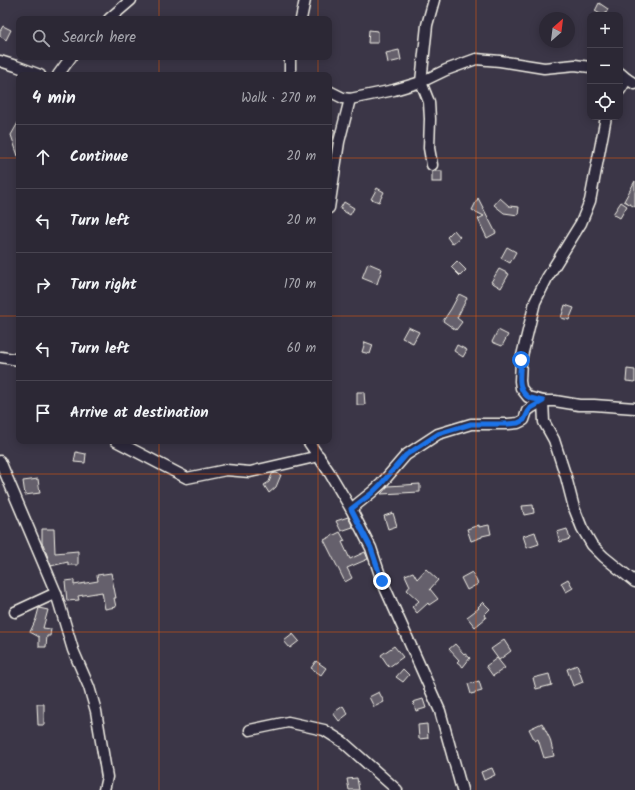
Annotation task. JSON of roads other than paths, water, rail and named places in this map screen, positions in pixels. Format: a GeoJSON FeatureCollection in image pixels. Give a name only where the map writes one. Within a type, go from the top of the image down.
{"type":"FeatureCollection","features":[{"type":"Feature","properties":{"kind":"street"},"geometry":{"type":"LineString","coordinates":[[112,16],[131,0]]}},
{"type":"Feature","properties":{"kind":"street"},"geometry":{"type":"LineString","coordinates":[[302,16],[305,0]]}},
{"type":"Feature","properties":{"kind":"street"},"geometry":{"type":"LineString","coordinates":[[432,165],[429,148],[429,102],[420,82],[427,25],[434,0]]}},
{"type":"Feature","properties":{"kind":"street"},"geometry":{"type":"LineString","coordinates":[[332,92],[343,98],[350,99],[394,90],[420,82],[446,70],[476,59],[544,68],[574,65],[587,66]]}},
{"type":"Feature","properties":{"kind":"street"},"geometry":{"type":"LineString","coordinates":[[60,72],[69,60]]}},
{"type":"Feature","properties":{"kind":"street"},"geometry":{"type":"LineString","coordinates":[[290,60],[290,72]]}},
{"type":"Feature","properties":{"kind":"street"},"geometry":{"type":"LineString","coordinates":[[0,62],[32,72]]}},
{"type":"Feature","properties":{"kind":"street"},"geometry":{"type":"LineString","coordinates":[[332,188],[339,142],[350,99]]}},
{"type":"Feature","properties":{"kind":"street"},"geometry":{"type":"LineString","coordinates":[[605,120],[590,201],[581,223],[547,278],[538,296],[521,360],[520,381],[521,388],[528,397],[543,401],[555,401],[579,406],[594,405],[635,408]]}},
{"type":"Feature","properties":{"kind":"street"},"geometry":{"type":"LineString","coordinates":[[1,357],[16,360]]}},
{"type":"Feature","properties":{"kind":"street"},"geometry":{"type":"LineString","coordinates":[[351,509],[376,488],[406,455],[438,434],[471,424],[518,423],[524,420],[531,408],[543,401]]}},
{"type":"Feature","properties":{"kind":"street"},"geometry":{"type":"LineString","coordinates":[[543,401],[544,422],[554,440],[574,508],[582,528],[592,546],[635,582]]}},
{"type":"Feature","properties":{"kind":"street"},"geometry":{"type":"LineString","coordinates":[[122,444],[187,478],[226,470],[250,472],[319,456]]}},
{"type":"Feature","properties":{"kind":"street"},"geometry":{"type":"LineString","coordinates":[[310,444],[351,509],[371,548],[382,581],[440,711],[462,790]]}},
{"type":"Feature","properties":{"kind":"street"},"geometry":{"type":"LineString","coordinates":[[0,461],[56,593],[73,650],[89,687],[96,711],[107,777],[104,790]]}},
{"type":"Feature","properties":{"kind":"street"},"geometry":{"type":"LineString","coordinates":[[15,612],[56,593]]}},
{"type":"Feature","properties":{"kind":"street"},"geometry":{"type":"LineString","coordinates":[[250,730],[288,722],[324,730],[343,742],[397,790]]}}]}
